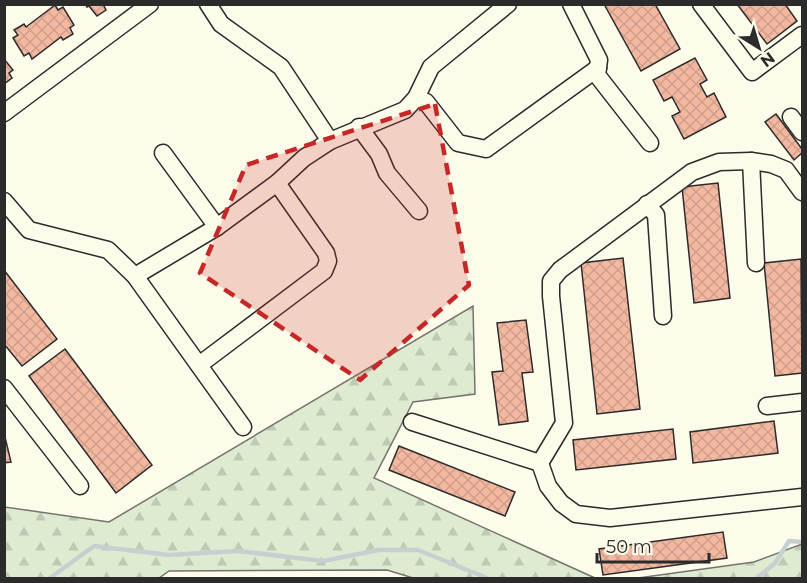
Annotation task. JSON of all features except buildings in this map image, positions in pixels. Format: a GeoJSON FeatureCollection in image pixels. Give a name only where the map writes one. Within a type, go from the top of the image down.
{"type":"FeatureCollection","features":[{"type":"Feature","properties":{"kind":"street"},"geometry":{"type":"LineString","coordinates":[[4,113],[150,4]]}},
{"type":"Feature","properties":{"kind":"street"},"geometry":{"type":"LineString","coordinates":[[208,4],[221,24],[281,67],[330,141]]}},
{"type":"Feature","properties":{"kind":"street"},"geometry":{"type":"LineString","coordinates":[[135,276],[217,227],[277,183],[304,158],[330,141],[359,127],[386,120],[405,110],[416,98],[431,67],[508,4]]}},
{"type":"Feature","properties":{"kind":"street"},"geometry":{"type":"LineString","coordinates":[[571,4],[599,60],[597,75],[650,142]]}},
{"type":"Feature","properties":{"kind":"street"},"geometry":{"type":"LineString","coordinates":[[702,4],[752,72],[802,35]]}},
{"type":"Feature","properties":{"kind":"street"},"geometry":{"type":"LineString","coordinates":[[416,98],[426,102],[458,143],[486,149],[598,68]]}},
{"type":"Feature","properties":{"kind":"street"},"geometry":{"type":"LineString","coordinates":[[791,117],[802,132]]}},
{"type":"Feature","properties":{"kind":"street"},"geometry":{"type":"LineString","coordinates":[[359,127],[379,154],[387,173],[419,211]]}},
{"type":"Feature","properties":{"kind":"street"},"geometry":{"type":"LineString","coordinates":[[163,153],[217,227]]}},
{"type":"Feature","properties":{"kind":"street"},"geometry":{"type":"LineString","coordinates":[[540,463],[564,423],[551,281],[560,270],[692,172],[719,162],[750,161],[771,164],[786,170],[802,192]]}},
{"type":"Feature","properties":{"kind":"street"},"geometry":{"type":"LineString","coordinates":[[750,161],[756,263]]}},
{"type":"Feature","properties":{"kind":"street"},"geometry":{"type":"LineString","coordinates":[[198,365],[324,271],[328,261],[326,253],[277,183]]}},
{"type":"Feature","properties":{"kind":"street"},"geometry":{"type":"LineString","coordinates":[[4,201],[29,230],[108,250],[135,276],[243,427]]}},
{"type":"Feature","properties":{"kind":"street"},"geometry":{"type":"LineString","coordinates":[[647,204],[656,215],[663,316]]}},
{"type":"Feature","properties":{"kind":"street"},"geometry":{"type":"LineString","coordinates":[[7,394],[80,486]]}},
{"type":"Feature","properties":{"kind":"street"},"geometry":{"type":"LineString","coordinates":[[767,406],[802,402]]}},
{"type":"Feature","properties":{"kind":"street"},"geometry":{"type":"LineString","coordinates":[[412,422],[540,463]]}},
{"type":"Feature","properties":{"kind":"street"},"geometry":{"type":"LineString","coordinates":[[540,463],[548,486],[561,503],[576,514],[610,518],[802,497]]}},
{"type":"Feature","properties":{"kind":"highlighted area"},"geometry":{"type":"Polygon","coordinates":[[[435,104],[469,285],[360,380],[200,273],[246,165],[435,104]]]}},
{"type":"Feature","properties":{"kind":"green space"},"geometry":{"type":"Polygon","coordinates":[[[473,306],[475,394],[413,402],[374,478],[595,578],[413,578],[387,570],[169,571],[159,578],[5,578],[5,507],[109,522],[473,306]]]}},
{"type":"Feature","properties":{"kind":"green space"},"geometry":{"type":"Polygon","coordinates":[[[802,544],[802,578],[638,578],[754,562],[802,544]]]}},
{"type":"Feature","properties":{"kind":"waterway"},"geometry":{"type":"LineString","coordinates":[[757,578],[775,563],[789,541],[802,542]]}},
{"type":"Feature","properties":{"kind":"waterway"},"geometry":{"type":"LineString","coordinates":[[50,578],[94,546],[169,555],[238,551],[323,561],[379,550],[418,550],[487,578]]}}]}
